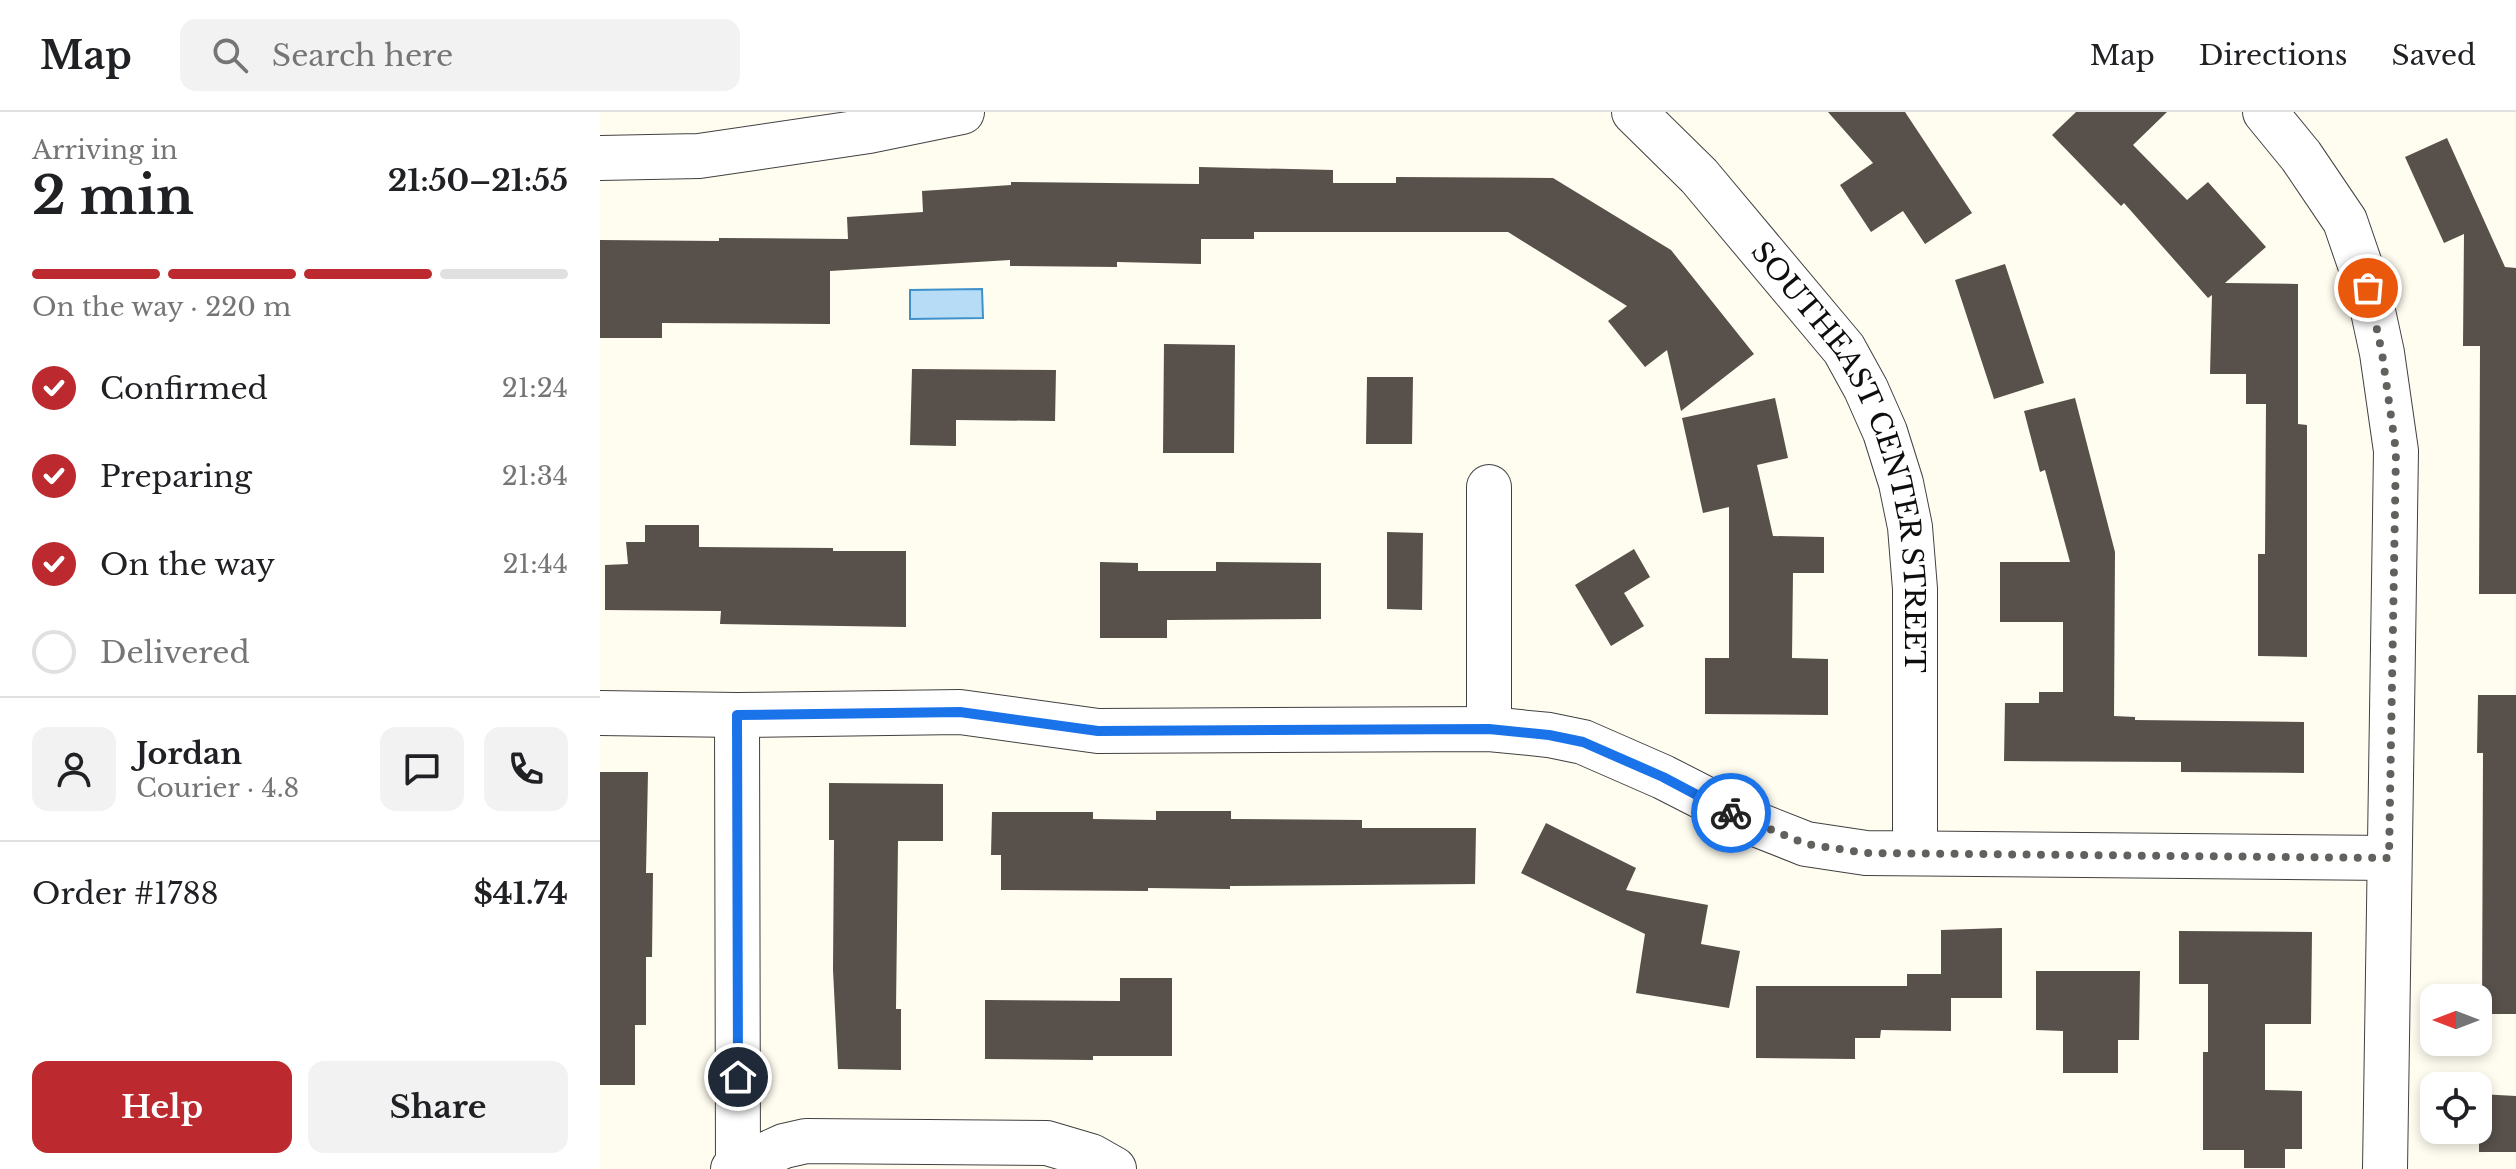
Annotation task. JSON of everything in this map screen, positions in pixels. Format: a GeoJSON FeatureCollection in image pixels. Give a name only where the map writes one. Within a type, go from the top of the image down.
{"type":"FeatureCollection","features":[{"type":"Feature","properties":{"kind":"street"},"geometry":{"type":"LineString","coordinates":[[600,158],[699,156],[869,131],[962,112]]}},
{"type":"Feature","properties":{"kind":"street","name":"SOUTHEAST CENTER STREET"},"geometry":{"type":"LineString","coordinates":[[1634,112],[1699,176],[1844,349],[1885,432],[1901,483],[1910,527],[1915,589],[1915,853]]}},
{"type":"Feature","properties":{"kind":"street"},"geometry":{"type":"LineString","coordinates":[[2265,112],[2301,156],[2345,221],[2368,288],[2382,353],[2396,451],[2385,1169]]}},
{"type":"Feature","properties":{"kind":"street"},"geometry":{"type":"LineString","coordinates":[[1489,487],[1489,729]]}},
{"type":"Feature","properties":{"kind":"street"},"geometry":{"type":"LineString","coordinates":[[600,713],[960,712],[1098,731],[1489,729],[1583,742],[1663,777],[1753,823],[1806,844],[1866,853],[2389,858]]}},
{"type":"Feature","properties":{"kind":"street"},"geometry":{"type":"LineString","coordinates":[[737,715],[736,1168],[784,1146],[806,1141],[1026,1141],[1071,1148],[1114,1169]]}},
{"type":"Feature","properties":{"kind":"water"},"geometry":{"type":"Polygon","coordinates":[[[982,289],[983,318],[910,319],[910,290],[982,289]]]}},
{"type":"Feature","properties":{"kind":"building"},"geometry":{"type":"Polygon","coordinates":[[[1828,112],[1905,112],[1972,213],[1925,244],[1903,211],[1871,232],[1840,185],[1873,163],[1828,112]]]}},
{"type":"Feature","properties":{"kind":"building"},"geometry":{"type":"Polygon","coordinates":[[[2076,112],[2167,112],[2133,145],[2187,200],[2208,182],[2266,247],[2225,283],[2298,284],[2298,424],[2307,425],[2307,657],[2258,656],[2258,554],[2265,554],[2266,404],[2246,404],[2246,374],[2210,374],[2212,295],[2208,298],[2124,203],[2121,206],[2052,135],[2076,112]]]}},
{"type":"Feature","properties":{"kind":"building"},"geometry":{"type":"Polygon","coordinates":[[[2447,138],[2505,267],[2516,268],[2516,594],[2479,594],[2480,346],[2463,346],[2464,234],[2444,243],[2405,157],[2447,138]]]}},
{"type":"Feature","properties":{"kind":"building"},"geometry":{"type":"Polygon","coordinates":[[[1199,167],[1333,170],[1333,183],[1396,183],[1396,177],[1553,178],[1671,250],[1754,354],[1681,411],[1667,350],[1645,367],[1608,321],[1627,306],[1508,232],[1254,232],[1254,239],[1201,239],[1201,264],[1117,262],[1117,267],[1010,266],[1010,260],[830,271],[830,324],[662,323],[662,338],[600,338],[600,240],[848,239],[847,217],[923,212],[922,191],[1011,185],[1011,182],[1199,184],[1199,167]]]}},
{"type":"Feature","properties":{"kind":"building"},"geometry":{"type":"Polygon","coordinates":[[[2005,264],[2044,383],[1994,399],[1955,280],[2005,264]]]}},
{"type":"Feature","properties":{"kind":"building"},"geometry":{"type":"Polygon","coordinates":[[[1164,344],[1235,345],[1234,453],[1163,453],[1164,344]]]}},
{"type":"Feature","properties":{"kind":"building"},"geometry":{"type":"Polygon","coordinates":[[[912,369],[1056,370],[1055,421],[956,420],[956,446],[910,445],[912,369]]]}},
{"type":"Feature","properties":{"kind":"building"},"geometry":{"type":"Polygon","coordinates":[[[1367,377],[1413,377],[1412,444],[1366,444],[1367,377]]]}},
{"type":"Feature","properties":{"kind":"building"},"geometry":{"type":"Polygon","coordinates":[[[1775,398],[1788,458],[1757,465],[1773,536],[1824,537],[1824,573],[1793,573],[1792,658],[1828,659],[1828,715],[1705,714],[1705,658],[1729,658],[1729,507],[1703,513],[1682,418],[1775,398]]]}},
{"type":"Feature","properties":{"kind":"building"},"geometry":{"type":"Polygon","coordinates":[[[2075,398],[2115,552],[2114,716],[2135,717],[2135,720],[2304,722],[2304,773],[2181,772],[2181,762],[2004,761],[2005,703],[2039,703],[2039,692],[2063,692],[2063,622],[2000,622],[2000,562],[2070,562],[2045,470],[2040,472],[2024,411],[2075,398]]]}},
{"type":"Feature","properties":{"kind":"building"},"geometry":{"type":"Polygon","coordinates":[[[645,525],[699,525],[699,547],[906,551],[906,627],[720,624],[721,611],[605,610],[605,565],[628,564],[626,542],[645,542],[645,525]]]}},
{"type":"Feature","properties":{"kind":"building"},"geometry":{"type":"Polygon","coordinates":[[[1387,532],[1423,533],[1422,610],[1387,609],[1387,532]]]}},
{"type":"Feature","properties":{"kind":"building"},"geometry":{"type":"Polygon","coordinates":[[[1634,549],[1650,577],[1624,593],[1644,626],[1611,646],[1575,585],[1634,549]]]}},
{"type":"Feature","properties":{"kind":"building"},"geometry":{"type":"Polygon","coordinates":[[[1100,562],[1138,563],[1138,571],[1216,571],[1216,562],[1321,563],[1321,619],[1167,620],[1167,638],[1100,638],[1100,562]]]}},
{"type":"Feature","properties":{"kind":"building"},"geometry":{"type":"Polygon","coordinates":[[[2478,695],[2516,695],[2516,1014],[2492,1014],[2492,984],[2482,984],[2483,753],[2477,753],[2478,695]]]}},
{"type":"Feature","properties":{"kind":"building"},"geometry":{"type":"Polygon","coordinates":[[[600,772],[648,772],[646,873],[653,873],[652,957],[646,957],[646,1025],[635,1025],[635,1085],[600,1085],[600,772]]]}},
{"type":"Feature","properties":{"kind":"building"},"geometry":{"type":"Polygon","coordinates":[[[829,783],[943,784],[943,841],[898,841],[896,1009],[901,1009],[901,1070],[838,1069],[833,970],[834,840],[829,840],[829,783]]]}},
{"type":"Feature","properties":{"kind":"building"},"geometry":{"type":"Polygon","coordinates":[[[1156,811],[1231,811],[1231,819],[1362,820],[1362,828],[1476,828],[1475,884],[1230,886],[1230,889],[1148,888],[1148,891],[1001,890],[1001,855],[991,855],[992,812],[1093,812],[1093,819],[1156,820],[1156,811]]]}},
{"type":"Feature","properties":{"kind":"building"},"geometry":{"type":"Polygon","coordinates":[[[1546,823],[1636,868],[1626,890],[1708,905],[1701,944],[1740,951],[1729,1008],[1636,993],[1645,934],[1521,873],[1546,823]]]}},
{"type":"Feature","properties":{"kind":"building"},"geometry":{"type":"Polygon","coordinates":[[[2002,928],[2002,998],[1951,998],[1951,1031],[1881,1030],[1880,1038],[1855,1038],[1855,1059],[1756,1058],[1756,986],[1907,986],[1907,974],[1941,974],[1941,930],[2002,928]]]}},
{"type":"Feature","properties":{"kind":"building"},"geometry":{"type":"Polygon","coordinates":[[[2179,931],[2312,932],[2311,1024],[2265,1024],[2265,1090],[2302,1091],[2302,1149],[2285,1149],[2285,1168],[2244,1168],[2244,1150],[2203,1150],[2203,1052],[2208,1052],[2208,984],[2179,984],[2179,931]]]}},
{"type":"Feature","properties":{"kind":"building"},"geometry":{"type":"Polygon","coordinates":[[[2036,971],[2140,971],[2139,1040],[2118,1040],[2118,1073],[2063,1073],[2063,1031],[2036,1030],[2036,971]]]}},
{"type":"Feature","properties":{"kind":"building"},"geometry":{"type":"Polygon","coordinates":[[[1120,978],[1172,978],[1172,1056],[1093,1056],[1093,1060],[985,1059],[985,1000],[1120,1001],[1120,978]]]}},
{"type":"Feature","properties":{"kind":"building"},"geometry":{"type":"Polygon","coordinates":[[[2492,1095],[2516,1096],[2516,1152],[2479,1152],[2479,1144],[2492,1144],[2492,1095]]]}},
{"type":"Feature","properties":{"kind":"way so far"},"geometry":{"type":"LineString","coordinates":[[1731,813],[1806,844],[1866,853],[2389,858],[2396,451],[2382,353],[2368,288]]}},
{"type":"Feature","properties":{"kind":"route"},"geometry":{"type":"LineString","coordinates":[[738,1077],[737,715],[960,712],[1098,731],[1489,729],[1583,742],[1663,777],[1731,813]]}}]}
